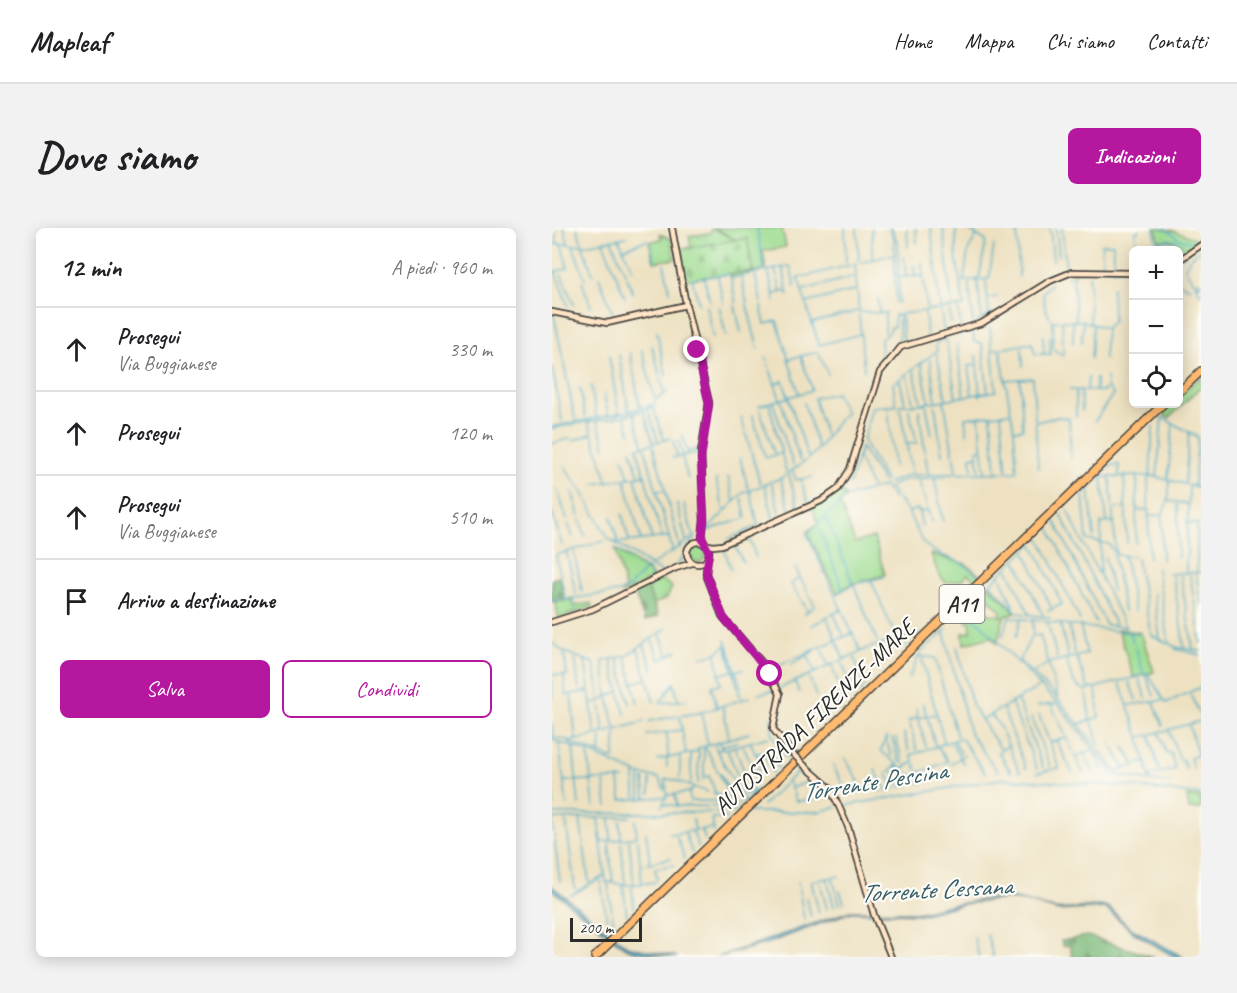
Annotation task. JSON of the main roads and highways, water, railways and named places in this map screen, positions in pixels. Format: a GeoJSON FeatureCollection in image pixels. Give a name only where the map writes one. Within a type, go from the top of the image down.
{"type":"FeatureCollection","features":[{"type":"Feature","properties":{"kind":"highway"},"geometry":{"type":"LineString","coordinates":[[1183,386],[1201,366]]}},
{"type":"Feature","properties":{"kind":"highway"},"geometry":{"type":"LineString","coordinates":[[1183,387],[1201,371]]}},
{"type":"Feature","properties":{"kind":"highway","name":"AUTOSTRADA FIRENZE-MARE"},"geometry":{"type":"LineString","coordinates":[[756,803],[1159,408]]}},
{"type":"Feature","properties":{"kind":"highway","name":"AUTOSTRADA FIRENZE-MARE"},"geometry":{"type":"LineString","coordinates":[[596,957],[1163,408]]}},
{"type":"Feature","properties":{"kind":"highway","name":"AUTOSTRADA FIRENZE-MARE"},"geometry":{"type":"LineString","coordinates":[[600,957],[616,939]]}},
{"type":"Feature","properties":{"kind":"main road"},"geometry":{"type":"LineString","coordinates":[[672,228],[686,305],[709,402],[701,452],[702,532],[704,544],[709,550],[706,574]]}},
{"type":"Feature","properties":{"kind":"main road"},"geometry":{"type":"LineString","coordinates":[[1183,258],[1200,246]]}},
{"type":"Feature","properties":{"kind":"main road"},"geometry":{"type":"LineString","coordinates":[[695,542],[713,546],[722,545],[821,501],[838,489],[850,469],[880,372],[901,348],[982,323],[1050,281],[1072,272],[1129,273]]}},
{"type":"Feature","properties":{"kind":"main road"},"geometry":{"type":"LineString","coordinates":[[552,312],[607,323],[686,305]]}},
{"type":"Feature","properties":{"kind":"main road"},"geometry":{"type":"LineString","coordinates":[[676,568],[689,546],[702,532]]}},
{"type":"Feature","properties":{"kind":"main road"},"geometry":{"type":"LineString","coordinates":[[552,622],[593,609],[676,568],[708,559],[722,545]]}},
{"type":"Feature","properties":{"kind":"main road"},"geometry":{"type":"LineString","coordinates":[[686,553],[706,574],[724,618],[771,675],[780,698],[773,729],[792,753],[829,787],[838,803],[867,885],[873,913],[891,957]]}},
{"type":"Feature","properties":{"kind":"water"},"geometry":{"type":"Polygon","coordinates":[[[552,886],[627,946],[678,957],[637,952],[625,948],[552,890],[552,886]]]}},
{"type":"Feature","properties":{"kind":"water"},"geometry":{"type":"Polygon","coordinates":[[[1002,897],[1025,901],[1006,899],[964,904],[923,914],[851,912],[769,943],[718,957],[850,911],[922,912],[949,905],[1002,897]]]}},
{"type":"Feature","properties":{"kind":"water"},"geometry":{"type":"Polygon","coordinates":[[[1027,902],[1056,909],[1108,907],[1129,927],[1183,957],[1173,956],[1134,933],[1105,908],[1058,911],[1027,902]]]}},
{"type":"Feature","properties":{"kind":"waterway"},"geometry":{"type":"LineString","coordinates":[[554,228],[558,243]]}},
{"type":"Feature","properties":{"kind":"waterway"},"geometry":{"type":"LineString","coordinates":[[564,228],[568,243]]}},
{"type":"Feature","properties":{"kind":"waterway"},"geometry":{"type":"LineString","coordinates":[[577,228],[582,244]]}},
{"type":"Feature","properties":{"kind":"waterway"},"geometry":{"type":"LineString","coordinates":[[757,228],[764,269]]}},
{"type":"Feature","properties":{"kind":"waterway"},"geometry":{"type":"LineString","coordinates":[[845,228],[846,263]]}},
{"type":"Feature","properties":{"kind":"waterway"},"geometry":{"type":"LineString","coordinates":[[857,228],[859,260]]}},
{"type":"Feature","properties":{"kind":"waterway"},"geometry":{"type":"LineString","coordinates":[[872,228],[872,258]]}},
{"type":"Feature","properties":{"kind":"waterway"},"geometry":{"type":"LineString","coordinates":[[889,228],[894,239],[896,303]]}},
{"type":"Feature","properties":{"kind":"waterway"},"geometry":{"type":"LineString","coordinates":[[891,228],[898,243],[899,303]]}},
{"type":"Feature","properties":{"kind":"waterway"},"geometry":{"type":"LineString","coordinates":[[907,228],[908,247]]}},
{"type":"Feature","properties":{"kind":"waterway"},"geometry":{"type":"LineString","coordinates":[[916,228],[917,243]]}},
{"type":"Feature","properties":{"kind":"waterway"},"geometry":{"type":"LineString","coordinates":[[931,228],[940,307]]}},
{"type":"Feature","properties":{"kind":"waterway"},"geometry":{"type":"LineString","coordinates":[[943,228],[952,306]]}},
{"type":"Feature","properties":{"kind":"waterway"},"geometry":{"type":"LineString","coordinates":[[915,341],[904,343],[901,314],[964,306],[956,255],[956,228]]}},
{"type":"Feature","properties":{"kind":"waterway"},"geometry":{"type":"LineString","coordinates":[[965,228],[986,241],[979,279]]}},
{"type":"Feature","properties":{"kind":"waterway"},"geometry":{"type":"LineString","coordinates":[[1017,228],[1019,277]]}},
{"type":"Feature","properties":{"kind":"waterway"},"geometry":{"type":"LineString","coordinates":[[1050,228],[1053,261]]}},
{"type":"Feature","properties":{"kind":"waterway"},"geometry":{"type":"LineString","coordinates":[[1056,228],[1059,256]]}},
{"type":"Feature","properties":{"kind":"waterway"},"geometry":{"type":"LineString","coordinates":[[1062,228],[1066,270]]}},
{"type":"Feature","properties":{"kind":"waterway"},"geometry":{"type":"LineString","coordinates":[[1137,246],[1135,232],[1139,231],[1139,228]]}},
{"type":"Feature","properties":{"kind":"waterway"},"geometry":{"type":"LineString","coordinates":[[1154,228],[1156,246]]}},
{"type":"Feature","properties":{"kind":"waterway"},"geometry":{"type":"LineString","coordinates":[[1165,228],[1179,239],[1199,244]]}},
{"type":"Feature","properties":{"kind":"waterway"},"geometry":{"type":"LineString","coordinates":[[964,280],[968,251],[976,236]]}},
{"type":"Feature","properties":{"kind":"waterway"},"geometry":{"type":"LineString","coordinates":[[552,244],[585,245],[626,237]]}},
{"type":"Feature","properties":{"kind":"waterway"},"geometry":{"type":"LineString","coordinates":[[611,239],[633,293]]}},
{"type":"Feature","properties":{"kind":"waterway"},"geometry":{"type":"LineString","coordinates":[[619,239],[633,271]]}},
{"type":"Feature","properties":{"kind":"waterway"},"geometry":{"type":"LineString","coordinates":[[623,249],[647,240]]}},
{"type":"Feature","properties":{"kind":"waterway"},"geometry":{"type":"LineString","coordinates":[[1159,241],[1171,240],[1182,246]]}},
{"type":"Feature","properties":{"kind":"waterway"},"geometry":{"type":"LineString","coordinates":[[603,242],[625,297]]}},
{"type":"Feature","properties":{"kind":"waterway"},"geometry":{"type":"LineString","coordinates":[[650,243],[655,261]]}},
{"type":"Feature","properties":{"kind":"waterway"},"geometry":{"type":"LineString","coordinates":[[553,272],[568,268],[561,244]]}},
{"type":"Feature","properties":{"kind":"waterway"},"geometry":{"type":"LineString","coordinates":[[1103,262],[1101,244],[1113,244],[1115,268]]}},
{"type":"Feature","properties":{"kind":"waterway"},"geometry":{"type":"LineString","coordinates":[[962,281],[989,279],[994,245]]}},
{"type":"Feature","properties":{"kind":"waterway"},"geometry":{"type":"LineString","coordinates":[[573,246],[585,279]]}},
{"type":"Feature","properties":{"kind":"waterway"},"geometry":{"type":"LineString","coordinates":[[583,247],[593,275]]}},
{"type":"Feature","properties":{"kind":"waterway"},"geometry":{"type":"LineString","coordinates":[[1200,250],[1190,258],[1185,268],[1192,281],[1201,282]]}},
{"type":"Feature","properties":{"kind":"waterway"},"geometry":{"type":"LineString","coordinates":[[861,334],[819,345],[798,278],[895,254]]}},
{"type":"Feature","properties":{"kind":"waterway"},"geometry":{"type":"LineString","coordinates":[[904,257],[906,277]]}},
{"type":"Feature","properties":{"kind":"waterway"},"geometry":{"type":"LineString","coordinates":[[922,263],[923,275]]}},
{"type":"Feature","properties":{"kind":"waterway"},"geometry":{"type":"LineString","coordinates":[[664,264],[670,291]]}},
{"type":"Feature","properties":{"kind":"waterway"},"geometry":{"type":"LineString","coordinates":[[855,264],[859,312],[887,313]]}},
{"type":"Feature","properties":{"kind":"waterway"},"geometry":{"type":"LineString","coordinates":[[699,304],[692,279],[729,274],[731,278],[790,266],[795,287]]}},
{"type":"Feature","properties":{"kind":"waterway"},"geometry":{"type":"LineString","coordinates":[[914,266],[915,277]]}},
{"type":"Feature","properties":{"kind":"waterway"},"geometry":{"type":"LineString","coordinates":[[783,267],[788,295]]}},
{"type":"Feature","properties":{"kind":"waterway"},"geometry":{"type":"LineString","coordinates":[[1107,269],[1129,271]]}},
{"type":"Feature","properties":{"kind":"waterway"},"geometry":{"type":"LineString","coordinates":[[768,270],[775,301]]}},
{"type":"Feature","properties":{"kind":"waterway"},"geometry":{"type":"LineString","coordinates":[[775,270],[781,292]]}},
{"type":"Feature","properties":{"kind":"waterway"},"geometry":{"type":"LineString","coordinates":[[555,271],[568,306]]}},
{"type":"Feature","properties":{"kind":"waterway"},"geometry":{"type":"LineString","coordinates":[[561,274],[574,305]]}},
{"type":"Feature","properties":{"kind":"waterway"},"geometry":{"type":"LineString","coordinates":[[755,274],[761,302]]}},
{"type":"Feature","properties":{"kind":"waterway"},"geometry":{"type":"LineString","coordinates":[[1067,277],[1077,274]]}},
{"type":"Feature","properties":{"kind":"waterway"},"geometry":{"type":"LineString","coordinates":[[1089,275],[1090,322]]}},
{"type":"Feature","properties":{"kind":"waterway"},"geometry":{"type":"LineString","coordinates":[[741,276],[747,303]]}},
{"type":"Feature","properties":{"kind":"waterway"},"geometry":{"type":"LineString","coordinates":[[899,277],[923,276],[927,310]]}},
{"type":"Feature","properties":{"kind":"waterway"},"geometry":{"type":"LineString","coordinates":[[1073,276],[1076,320]]}},
{"type":"Feature","properties":{"kind":"waterway"},"geometry":{"type":"LineString","coordinates":[[599,277],[615,319]]}},
{"type":"Feature","properties":{"kind":"waterway"},"geometry":{"type":"LineString","coordinates":[[704,277],[710,302]]}},
{"type":"Feature","properties":{"kind":"waterway"},"geometry":{"type":"LineString","coordinates":[[718,277],[723,303]]}},
{"type":"Feature","properties":{"kind":"waterway"},"geometry":{"type":"LineString","coordinates":[[803,290],[853,277]]}},
{"type":"Feature","properties":{"kind":"waterway"},"geometry":{"type":"LineString","coordinates":[[731,278],[736,303]]}},
{"type":"Feature","properties":{"kind":"waterway"},"geometry":{"type":"LineString","coordinates":[[977,279],[982,320]]}},
{"type":"Feature","properties":{"kind":"waterway"},"geometry":{"type":"LineString","coordinates":[[986,281],[989,316]]}},
{"type":"Feature","properties":{"kind":"waterway"},"geometry":{"type":"LineString","coordinates":[[582,282],[591,306]]}},
{"type":"Feature","properties":{"kind":"waterway"},"geometry":{"type":"LineString","coordinates":[[969,282],[973,323]]}},
{"type":"Feature","properties":{"kind":"waterway"},"geometry":{"type":"LineString","coordinates":[[1051,284],[1043,292],[1044,300],[1053,321],[1053,349],[1062,355]]}},
{"type":"Feature","properties":{"kind":"waterway"},"geometry":{"type":"LineString","coordinates":[[1183,284],[1190,288]]}},
{"type":"Feature","properties":{"kind":"waterway"},"geometry":{"type":"LineString","coordinates":[[1195,284],[1201,294]]}},
{"type":"Feature","properties":{"kind":"waterway"},"geometry":{"type":"LineString","coordinates":[[1196,284],[1201,285]]}},
{"type":"Feature","properties":{"kind":"waterway"},"geometry":{"type":"LineString","coordinates":[[1104,359],[1106,328],[1113,321],[1112,288]]}},
{"type":"Feature","properties":{"kind":"waterway"},"geometry":{"type":"LineString","coordinates":[[806,303],[856,290]]}},
{"type":"Feature","properties":{"kind":"waterway"},"geometry":{"type":"LineString","coordinates":[[774,294],[786,291]]}},
{"type":"Feature","properties":{"kind":"waterway"},"geometry":{"type":"LineString","coordinates":[[989,298],[997,297]]}},
{"type":"Feature","properties":{"kind":"waterway"},"geometry":{"type":"LineString","coordinates":[[878,298],[879,312]]}},
{"type":"Feature","properties":{"kind":"waterway"},"geometry":{"type":"LineString","coordinates":[[747,305],[758,349]]}},
{"type":"Feature","properties":{"kind":"waterway"},"geometry":{"type":"LineString","coordinates":[[706,306],[713,337]]}},
{"type":"Feature","properties":{"kind":"waterway"},"geometry":{"type":"LineString","coordinates":[[719,306],[726,336]]}},
{"type":"Feature","properties":{"kind":"waterway"},"geometry":{"type":"LineString","coordinates":[[735,306],[741,332]]}},
{"type":"Feature","properties":{"kind":"waterway"},"geometry":{"type":"LineString","coordinates":[[761,306],[765,324],[777,321],[799,394]]}},
{"type":"Feature","properties":{"kind":"waterway"},"geometry":{"type":"LineString","coordinates":[[949,307],[951,323]]}},
{"type":"Feature","properties":{"kind":"waterway"},"geometry":{"type":"LineString","coordinates":[[958,307],[961,326]]}},
{"type":"Feature","properties":{"kind":"waterway"},"geometry":{"type":"LineString","coordinates":[[811,323],[858,311]]}},
{"type":"Feature","properties":{"kind":"waterway"},"geometry":{"type":"LineString","coordinates":[[925,311],[927,337]]}},
{"type":"Feature","properties":{"kind":"waterway"},"geometry":{"type":"LineString","coordinates":[[941,312],[944,332]]}},
{"type":"Feature","properties":{"kind":"waterway"},"geometry":{"type":"LineString","coordinates":[[977,322],[994,313]]}},
{"type":"Feature","properties":{"kind":"waterway"},"geometry":{"type":"LineString","coordinates":[[552,315],[554,315],[575,419]]}},
{"type":"Feature","properties":{"kind":"waterway"},"geometry":{"type":"LineString","coordinates":[[859,315],[864,371]]}},
{"type":"Feature","properties":{"kind":"waterway"},"geometry":{"type":"LineString","coordinates":[[885,315],[885,335]]}},
{"type":"Feature","properties":{"kind":"waterway"},"geometry":{"type":"LineString","coordinates":[[881,360],[881,339],[889,333],[891,327],[894,327],[895,315],[898,315]]}},
{"type":"Feature","properties":{"kind":"waterway"},"geometry":{"type":"LineString","coordinates":[[877,369],[884,358],[899,347],[899,315]]}},
{"type":"Feature","properties":{"kind":"waterway"},"geometry":{"type":"LineString","coordinates":[[1054,321],[1083,321],[1105,328]]}},
{"type":"Feature","properties":{"kind":"waterway"},"geometry":{"type":"LineString","coordinates":[[1073,321],[1073,343]]}},
{"type":"Feature","properties":{"kind":"waterway"},"geometry":{"type":"LineString","coordinates":[[1062,322],[1063,354]]}},
{"type":"Feature","properties":{"kind":"waterway"},"geometry":{"type":"LineString","coordinates":[[1082,343],[1083,322]]}},
{"type":"Feature","properties":{"kind":"waterway"},"geometry":{"type":"LineString","coordinates":[[1091,359],[1093,325]]}},
{"type":"Feature","properties":{"kind":"waterway"},"geometry":{"type":"LineString","coordinates":[[958,335],[981,326]]}},
{"type":"Feature","properties":{"kind":"waterway"},"geometry":{"type":"LineString","coordinates":[[886,481],[863,441],[872,407],[921,404],[996,391],[990,328]]}},
{"type":"Feature","properties":{"kind":"waterway"},"geometry":{"type":"LineString","coordinates":[[973,330],[974,342],[982,343],[988,393]]}},
{"type":"Feature","properties":{"kind":"waterway"},"geometry":{"type":"LineString","coordinates":[[657,332],[666,376]]}},
{"type":"Feature","properties":{"kind":"waterway"},"geometry":{"type":"LineString","coordinates":[[1043,336],[1044,353]]}},
{"type":"Feature","properties":{"kind":"waterway"},"geometry":{"type":"LineString","coordinates":[[1050,336],[1050,353]]}},
{"type":"Feature","properties":{"kind":"waterway"},"geometry":{"type":"LineString","coordinates":[[896,405],[893,384],[937,351],[936,342],[946,338],[956,398]]}},
{"type":"Feature","properties":{"kind":"waterway"},"geometry":{"type":"LineString","coordinates":[[994,350],[1032,343],[1035,354],[1052,354]]}},
{"type":"Feature","properties":{"kind":"waterway"},"geometry":{"type":"LineString","coordinates":[[957,344],[964,397]]}},
{"type":"Feature","properties":{"kind":"waterway"},"geometry":{"type":"LineString","coordinates":[[652,346],[664,391]]}},
{"type":"Feature","properties":{"kind":"waterway"},"geometry":{"type":"LineString","coordinates":[[1022,348],[1023,366]]}},
{"type":"Feature","properties":{"kind":"waterway"},"geometry":{"type":"LineString","coordinates":[[888,483],[910,475],[1017,472],[1014,430],[1000,349]]}},
{"type":"Feature","properties":{"kind":"waterway"},"geometry":{"type":"LineString","coordinates":[[642,350],[654,397]]}},
{"type":"Feature","properties":{"kind":"waterway"},"geometry":{"type":"LineString","coordinates":[[788,359],[818,352],[828,374]]}},
{"type":"Feature","properties":{"kind":"waterway"},"geometry":{"type":"LineString","coordinates":[[630,353],[640,407]]}},
{"type":"Feature","properties":{"kind":"waterway"},"geometry":{"type":"LineString","coordinates":[[619,355],[629,411]]}},
{"type":"Feature","properties":{"kind":"waterway"},"geometry":{"type":"LineString","coordinates":[[937,355],[946,399]]}},
{"type":"Feature","properties":{"kind":"waterway"},"geometry":{"type":"LineString","coordinates":[[976,355],[980,396]]}},
{"type":"Feature","properties":{"kind":"waterway"},"geometry":{"type":"LineString","coordinates":[[609,356],[619,414]]}},
{"type":"Feature","properties":{"kind":"waterway"},"geometry":{"type":"LineString","coordinates":[[759,406],[812,390],[801,356]]}},
{"type":"Feature","properties":{"kind":"waterway"},"geometry":{"type":"LineString","coordinates":[[766,358],[780,399]]}},
{"type":"Feature","properties":{"kind":"waterway"},"geometry":{"type":"LineString","coordinates":[[930,360],[936,401]]}},
{"type":"Feature","properties":{"kind":"waterway"},"geometry":{"type":"LineString","coordinates":[[921,363],[929,402]]}},
{"type":"Feature","properties":{"kind":"waterway"},"geometry":{"type":"LineString","coordinates":[[972,395],[968,366],[976,365]]}},
{"type":"Feature","properties":{"kind":"waterway"},"geometry":{"type":"LineString","coordinates":[[552,367],[562,421]]}},
{"type":"Feature","properties":{"kind":"waterway"},"geometry":{"type":"LineString","coordinates":[[914,371],[921,403]]}},
{"type":"Feature","properties":{"kind":"waterway"},"geometry":{"type":"LineString","coordinates":[[907,375],[913,403]]}},
{"type":"Feature","properties":{"kind":"waterway"},"geometry":{"type":"LineString","coordinates":[[1087,391],[1088,377]]}},
{"type":"Feature","properties":{"kind":"waterway"},"geometry":{"type":"LineString","coordinates":[[1095,421],[1113,394],[1107,387],[1106,377]]}},
{"type":"Feature","properties":{"kind":"waterway"},"geometry":{"type":"LineString","coordinates":[[1005,380],[1033,378],[1038,468]]}},
{"type":"Feature","properties":{"kind":"waterway"},"geometry":{"type":"LineString","coordinates":[[1096,378],[1096,391]]}},
{"type":"Feature","properties":{"kind":"waterway"},"geometry":{"type":"LineString","coordinates":[[1015,430],[1023,429],[1020,379]]}},
{"type":"Feature","properties":{"kind":"waterway"},"geometry":{"type":"LineString","coordinates":[[775,384],[783,381],[808,457]]}},
{"type":"Feature","properties":{"kind":"waterway"},"geometry":{"type":"LineString","coordinates":[[900,381],[905,404]]}},
{"type":"Feature","properties":{"kind":"waterway"},"geometry":{"type":"LineString","coordinates":[[591,386],[596,416]]}},
{"type":"Feature","properties":{"kind":"waterway"},"geometry":{"type":"LineString","coordinates":[[580,388],[585,416]]}},
{"type":"Feature","properties":{"kind":"waterway"},"geometry":{"type":"LineString","coordinates":[[1069,390],[1104,391],[1106,388]]}},
{"type":"Feature","properties":{"kind":"waterway"},"geometry":{"type":"LineString","coordinates":[[1076,391],[1076,417]]}},
{"type":"Feature","properties":{"kind":"waterway"},"geometry":{"type":"LineString","coordinates":[[1081,391],[1082,411]]}},
{"type":"Feature","properties":{"kind":"waterway"},"geometry":{"type":"LineString","coordinates":[[552,427],[641,408],[654,404],[656,399],[667,392]]}},
{"type":"Feature","properties":{"kind":"waterway"},"geometry":{"type":"LineString","coordinates":[[825,435],[814,398],[836,393]]}},
{"type":"Feature","properties":{"kind":"waterway"},"geometry":{"type":"LineString","coordinates":[[705,532],[743,493],[781,478],[807,460],[820,447],[838,420],[846,413],[836,393]]}},
{"type":"Feature","properties":{"kind":"waterway"},"geometry":{"type":"LineString","coordinates":[[604,394],[608,415]]}},
{"type":"Feature","properties":{"kind":"waterway"},"geometry":{"type":"LineString","coordinates":[[944,400],[956,472]]}},
{"type":"Feature","properties":{"kind":"waterway"},"geometry":{"type":"LineString","coordinates":[[781,401],[800,461]]}},
{"type":"Feature","properties":{"kind":"waterway"},"geometry":{"type":"LineString","coordinates":[[769,403],[786,471]]}},
{"type":"Feature","properties":{"kind":"waterway"},"geometry":{"type":"LineString","coordinates":[[773,403],[793,465]]}},
{"type":"Feature","properties":{"kind":"waterway"},"geometry":{"type":"LineString","coordinates":[[804,403],[818,448]]}},
{"type":"Feature","properties":{"kind":"waterway"},"geometry":{"type":"LineString","coordinates":[[926,404],[932,435]]}},
{"type":"Feature","properties":{"kind":"waterway"},"geometry":{"type":"LineString","coordinates":[[935,406],[942,455]]}},
{"type":"Feature","properties":{"kind":"waterway"},"geometry":{"type":"LineString","coordinates":[[552,429],[628,415],[653,407],[664,440]]}},
{"type":"Feature","properties":{"kind":"waterway"},"geometry":{"type":"LineString","coordinates":[[888,408],[894,467]]}},
{"type":"Feature","properties":{"kind":"waterway"},"geometry":{"type":"LineString","coordinates":[[648,409],[658,441]]}},
{"type":"Feature","properties":{"kind":"waterway"},"geometry":{"type":"LineString","coordinates":[[900,409],[912,474]]}},
{"type":"Feature","properties":{"kind":"waterway"},"geometry":{"type":"LineString","coordinates":[[760,410],[774,453]]}},
{"type":"Feature","properties":{"kind":"waterway"},"geometry":{"type":"LineString","coordinates":[[908,444],[917,443],[909,410]]}},
{"type":"Feature","properties":{"kind":"waterway"},"geometry":{"type":"LineString","coordinates":[[919,410],[928,473]]}},
{"type":"Feature","properties":{"kind":"waterway"},"geometry":{"type":"LineString","coordinates":[[644,412],[653,442]]}},
{"type":"Feature","properties":{"kind":"waterway"},"geometry":{"type":"LineString","coordinates":[[967,434],[965,418],[1009,413]]}},
{"type":"Feature","properties":{"kind":"waterway"},"geometry":{"type":"LineString","coordinates":[[634,414],[643,444]]}},
{"type":"Feature","properties":{"kind":"waterway"},"geometry":{"type":"LineString","coordinates":[[752,414],[766,458],[780,453]]}},
{"type":"Feature","properties":{"kind":"waterway"},"geometry":{"type":"LineString","coordinates":[[1001,415],[1007,472]]}},
{"type":"Feature","properties":{"kind":"waterway"},"geometry":{"type":"LineString","coordinates":[[991,416],[996,471]]}},
{"type":"Feature","properties":{"kind":"waterway"},"geometry":{"type":"LineString","coordinates":[[625,417],[630,433]]}},
{"type":"Feature","properties":{"kind":"waterway"},"geometry":{"type":"LineString","coordinates":[[741,417],[760,483]]}},
{"type":"Feature","properties":{"kind":"waterway"},"geometry":{"type":"LineString","coordinates":[[979,417],[985,472]]}},
{"type":"Feature","properties":{"kind":"waterway"},"geometry":{"type":"LineString","coordinates":[[1036,422],[1058,417],[1069,418],[1071,458]]}},
{"type":"Feature","properties":{"kind":"waterway"},"geometry":{"type":"LineString","coordinates":[[1157,477],[1162,418],[1198,437],[1194,486]]}},
{"type":"Feature","properties":{"kind":"waterway"},"geometry":{"type":"LineString","coordinates":[[597,420],[605,447]]}},
{"type":"Feature","properties":{"kind":"waterway"},"geometry":{"type":"LineString","coordinates":[[588,421],[608,483]]}},
{"type":"Feature","properties":{"kind":"waterway"},"geometry":{"type":"LineString","coordinates":[[1168,478],[1173,423]]}},
{"type":"Feature","properties":{"kind":"waterway"},"geometry":{"type":"LineString","coordinates":[[1150,475],[1153,426]]}},
{"type":"Feature","properties":{"kind":"waterway"},"geometry":{"type":"LineString","coordinates":[[1185,482],[1189,433]]}},
{"type":"Feature","properties":{"kind":"waterway"},"geometry":{"type":"LineString","coordinates":[[572,441],[591,434]]}},
{"type":"Feature","properties":{"kind":"waterway"},"geometry":{"type":"LineString","coordinates":[[682,434],[688,453]]}},
{"type":"Feature","properties":{"kind":"waterway"},"geometry":{"type":"LineString","coordinates":[[552,444],[570,438]]}},
{"type":"Feature","properties":{"kind":"waterway"},"geometry":{"type":"LineString","coordinates":[[662,538],[637,448],[671,438]]}},
{"type":"Feature","properties":{"kind":"waterway"},"geometry":{"type":"LineString","coordinates":[[678,440],[683,455]]}},
{"type":"Feature","properties":{"kind":"waterway"},"geometry":{"type":"LineString","coordinates":[[673,441],[677,455]]}},
{"type":"Feature","properties":{"kind":"waterway"},"geometry":{"type":"LineString","coordinates":[[653,446],[665,488]]}},
{"type":"Feature","properties":{"kind":"waterway"},"geometry":{"type":"LineString","coordinates":[[849,485],[861,447],[883,482]]}},
{"type":"Feature","properties":{"kind":"waterway"},"geometry":{"type":"LineString","coordinates":[[645,448],[673,552]]}},
{"type":"Feature","properties":{"kind":"waterway"},"geometry":{"type":"LineString","coordinates":[[689,451],[698,449]]}},
{"type":"Feature","properties":{"kind":"waterway"},"geometry":{"type":"LineString","coordinates":[[979,470],[977,450],[981,449]]}},
{"type":"Feature","properties":{"kind":"waterway"},"geometry":{"type":"LineString","coordinates":[[631,450],[639,476]]}},
{"type":"Feature","properties":{"kind":"waterway"},"geometry":{"type":"LineString","coordinates":[[672,458],[699,452]]}},
{"type":"Feature","properties":{"kind":"waterway"},"geometry":{"type":"LineString","coordinates":[[972,470],[971,457],[976,456]]}},
{"type":"Feature","properties":{"kind":"waterway"},"geometry":{"type":"LineString","coordinates":[[682,457],[688,479]]}},
{"type":"Feature","properties":{"kind":"waterway"},"geometry":{"type":"LineString","coordinates":[[858,457],[871,487]]}},
{"type":"Feature","properties":{"kind":"waterway"},"geometry":{"type":"LineString","coordinates":[[623,458],[629,478]]}},
{"type":"Feature","properties":{"kind":"waterway"},"geometry":{"type":"LineString","coordinates":[[740,458],[748,488]]}},
{"type":"Feature","properties":{"kind":"waterway"},"geometry":{"type":"LineString","coordinates":[[1119,475],[1119,465],[1112,465],[1083,495],[1087,540],[1109,544],[1116,555],[1134,556]]}},
{"type":"Feature","properties":{"kind":"waterway"},"geometry":{"type":"LineString","coordinates":[[565,467],[583,493],[608,538],[662,573]]}},
{"type":"Feature","properties":{"kind":"waterway"},"geometry":{"type":"LineString","coordinates":[[792,469],[796,480],[812,477]]}},
{"type":"Feature","properties":{"kind":"waterway"},"geometry":{"type":"LineString","coordinates":[[788,472],[798,506]]}},
{"type":"Feature","properties":{"kind":"waterway"},"geometry":{"type":"LineString","coordinates":[[594,484],[646,475]]}},
{"type":"Feature","properties":{"kind":"waterway"},"geometry":{"type":"LineString","coordinates":[[1124,475],[1127,543]]}},
{"type":"Feature","properties":{"kind":"waterway"},"geometry":{"type":"LineString","coordinates":[[1110,476],[1116,554]]}},
{"type":"Feature","properties":{"kind":"waterway"},"geometry":{"type":"LineString","coordinates":[[1136,543],[1137,476]]}},
{"type":"Feature","properties":{"kind":"waterway"},"geometry":{"type":"LineString","coordinates":[[1101,477],[1152,476],[1201,488]]}},
{"type":"Feature","properties":{"kind":"waterway"},"geometry":{"type":"LineString","coordinates":[[635,477],[652,539]]}},
{"type":"Feature","properties":{"kind":"waterway"},"geometry":{"type":"LineString","coordinates":[[728,477],[734,501]]}},
{"type":"Feature","properties":{"kind":"waterway"},"geometry":{"type":"LineString","coordinates":[[934,477],[943,521]]}},
{"type":"Feature","properties":{"kind":"waterway"},"geometry":{"type":"LineString","coordinates":[[946,477],[907,479],[889,487],[908,512],[923,543],[935,552],[963,564],[980,577]]}},
{"type":"Feature","properties":{"kind":"waterway"},"geometry":{"type":"LineString","coordinates":[[918,478],[932,523]]}},
{"type":"Feature","properties":{"kind":"waterway"},"geometry":{"type":"LineString","coordinates":[[1148,478],[1149,558]]}},
{"type":"Feature","properties":{"kind":"waterway"},"geometry":{"type":"LineString","coordinates":[[716,479],[724,512]]}},
{"type":"Feature","properties":{"kind":"waterway"},"geometry":{"type":"LineString","coordinates":[[1102,479],[1107,522]]}},
{"type":"Feature","properties":{"kind":"waterway"},"geometry":{"type":"LineString","coordinates":[[625,480],[641,540]]}},
{"type":"Feature","properties":{"kind":"waterway"},"geometry":{"type":"LineString","coordinates":[[781,480],[790,511]]}},
{"type":"Feature","properties":{"kind":"waterway"},"geometry":{"type":"LineString","coordinates":[[801,480],[808,502]]}},
{"type":"Feature","properties":{"kind":"waterway"},"geometry":{"type":"LineString","coordinates":[[1162,560],[1162,515],[1168,501],[1170,480]]}},
{"type":"Feature","properties":{"kind":"waterway"},"geometry":{"type":"LineString","coordinates":[[772,484],[780,515]]}},
{"type":"Feature","properties":{"kind":"waterway"},"geometry":{"type":"LineString","coordinates":[[765,485],[773,518]]}},
{"type":"Feature","properties":{"kind":"waterway"},"geometry":{"type":"LineString","coordinates":[[861,652],[807,534],[847,497],[884,486],[894,499]]}},
{"type":"Feature","properties":{"kind":"waterway"},"geometry":{"type":"LineString","coordinates":[[1089,488],[1094,537]]}},
{"type":"Feature","properties":{"kind":"waterway"},"geometry":{"type":"LineString","coordinates":[[1186,571],[1189,488]]}},
{"type":"Feature","properties":{"kind":"waterway"},"geometry":{"type":"LineString","coordinates":[[557,489],[567,519]]}},
{"type":"Feature","properties":{"kind":"waterway"},"geometry":{"type":"LineString","coordinates":[[658,491],[665,490],[680,548]]}},
{"type":"Feature","properties":{"kind":"waterway"},"geometry":{"type":"LineString","coordinates":[[729,539],[758,526],[750,490]]}},
{"type":"Feature","properties":{"kind":"waterway"},"geometry":{"type":"LineString","coordinates":[[572,491],[579,516]]}},
{"type":"Feature","properties":{"kind":"waterway"},"geometry":{"type":"LineString","coordinates":[[709,530],[746,518],[742,499]]}},
{"type":"Feature","properties":{"kind":"waterway"},"geometry":{"type":"LineString","coordinates":[[1169,501],[1188,504]]}},
{"type":"Feature","properties":{"kind":"waterway"},"geometry":{"type":"LineString","coordinates":[[677,504],[686,540]]}},
{"type":"Feature","properties":{"kind":"waterway"},"geometry":{"type":"LineString","coordinates":[[684,504],[693,535]]}},
{"type":"Feature","properties":{"kind":"waterway"},"geometry":{"type":"LineString","coordinates":[[1178,505],[1178,558]]}},
{"type":"Feature","properties":{"kind":"waterway"},"geometry":{"type":"LineString","coordinates":[[1115,508],[1125,508]]}},
{"type":"Feature","properties":{"kind":"waterway"},"geometry":{"type":"LineString","coordinates":[[908,512],[918,509],[919,512],[928,511]]}},
{"type":"Feature","properties":{"kind":"waterway"},"geometry":{"type":"LineString","coordinates":[[1067,510],[1098,573]]}},
{"type":"Feature","properties":{"kind":"waterway"},"geometry":{"type":"LineString","coordinates":[[1138,510],[1149,510]]}},
{"type":"Feature","properties":{"kind":"waterway"},"geometry":{"type":"LineString","coordinates":[[552,512],[562,545]]}},
{"type":"Feature","properties":{"kind":"waterway"},"geometry":{"type":"LineString","coordinates":[[919,512],[922,526]]}},
{"type":"Feature","properties":{"kind":"waterway"},"geometry":{"type":"LineString","coordinates":[[622,514],[629,541]]}},
{"type":"Feature","properties":{"kind":"waterway"},"geometry":{"type":"LineString","coordinates":[[1061,515],[1115,624]]}},
{"type":"Feature","properties":{"kind":"waterway"},"geometry":{"type":"LineString","coordinates":[[1149,516],[1162,515]]}},
{"type":"Feature","properties":{"kind":"waterway"},"geometry":{"type":"LineString","coordinates":[[611,517],[618,542]]}},
{"type":"Feature","properties":{"kind":"waterway"},"geometry":{"type":"LineString","coordinates":[[826,518],[877,641]]}},
{"type":"Feature","properties":{"kind":"waterway"},"geometry":{"type":"LineString","coordinates":[[580,520],[585,536]]}},
{"type":"Feature","properties":{"kind":"waterway"},"geometry":{"type":"LineString","coordinates":[[1055,521],[1106,625],[1126,627]]}},
{"type":"Feature","properties":{"kind":"waterway"},"geometry":{"type":"LineString","coordinates":[[1115,522],[1101,523],[1100,576],[1125,626]]}},
{"type":"Feature","properties":{"kind":"waterway"},"geometry":{"type":"LineString","coordinates":[[1187,523],[1201,524]]}},
{"type":"Feature","properties":{"kind":"waterway"},"geometry":{"type":"LineString","coordinates":[[568,524],[573,537]]}},
{"type":"Feature","properties":{"kind":"waterway"},"geometry":{"type":"LineString","coordinates":[[1197,526],[1197,570]]}},
{"type":"Feature","properties":{"kind":"waterway"},"geometry":{"type":"LineString","coordinates":[[819,528],[843,590]]}},
{"type":"Feature","properties":{"kind":"waterway"},"geometry":{"type":"LineString","coordinates":[[1049,528],[1096,623]]}},
{"type":"Feature","properties":{"kind":"waterway"},"geometry":{"type":"LineString","coordinates":[[733,543],[762,530]]}},
{"type":"Feature","properties":{"kind":"waterway"},"geometry":{"type":"LineString","coordinates":[[649,567],[695,536]]}},
{"type":"Feature","properties":{"kind":"waterway"},"geometry":{"type":"LineString","coordinates":[[615,543],[669,537]]}},
{"type":"Feature","properties":{"kind":"waterway"},"geometry":{"type":"LineString","coordinates":[[1039,537],[1080,620]]}},
{"type":"Feature","properties":{"kind":"waterway"},"geometry":{"type":"LineString","coordinates":[[674,567],[696,538]]}},
{"type":"Feature","properties":{"kind":"waterway"},"geometry":{"type":"LineString","coordinates":[[749,538],[756,557]]}},
{"type":"Feature","properties":{"kind":"waterway"},"geometry":{"type":"LineString","coordinates":[[565,597],[556,555],[604,541]]}},
{"type":"Feature","properties":{"kind":"waterway"},"geometry":{"type":"LineString","coordinates":[[1048,611],[1062,604],[1032,543],[990,584],[1018,613],[1050,618]]}},
{"type":"Feature","properties":{"kind":"waterway"},"geometry":{"type":"LineString","coordinates":[[734,544],[743,562]]}},
{"type":"Feature","properties":{"kind":"waterway"},"geometry":{"type":"LineString","coordinates":[[730,545],[724,548],[731,569]]}},
{"type":"Feature","properties":{"kind":"waterway"},"geometry":{"type":"LineString","coordinates":[[616,549],[649,571],[651,578]]}},
{"type":"Feature","properties":{"kind":"waterway"},"geometry":{"type":"LineString","coordinates":[[1025,552],[1051,607]]}},
{"type":"Feature","properties":{"kind":"waterway"},"geometry":{"type":"LineString","coordinates":[[574,553],[582,591]]}},
{"type":"Feature","properties":{"kind":"waterway"},"geometry":{"type":"LineString","coordinates":[[567,554],[576,594]]}},
{"type":"Feature","properties":{"kind":"waterway"},"geometry":{"type":"LineString","coordinates":[[1114,556],[1124,611]]}},
{"type":"Feature","properties":{"kind":"waterway"},"geometry":{"type":"LineString","coordinates":[[1124,556],[1135,611]]}},
{"type":"Feature","properties":{"kind":"waterway"},"geometry":{"type":"LineString","coordinates":[[1105,557],[1112,591]]}},
{"type":"Feature","properties":{"kind":"waterway"},"geometry":{"type":"LineString","coordinates":[[1137,559],[1151,635],[1176,647],[1201,651]]}},
{"type":"Feature","properties":{"kind":"waterway"},"geometry":{"type":"LineString","coordinates":[[1016,560],[1043,615]]}},
{"type":"Feature","properties":{"kind":"waterway"},"geometry":{"type":"LineString","coordinates":[[795,568],[815,606],[804,614]]}},
{"type":"Feature","properties":{"kind":"waterway"},"geometry":{"type":"LineString","coordinates":[[1007,568],[1029,613]]}},
{"type":"Feature","properties":{"kind":"waterway"},"geometry":{"type":"LineString","coordinates":[[552,601],[619,592],[628,588],[646,569]]}},
{"type":"Feature","properties":{"kind":"waterway"},"geometry":{"type":"LineString","coordinates":[[1157,569],[1169,643]]}},
{"type":"Feature","properties":{"kind":"waterway"},"geometry":{"type":"LineString","coordinates":[[1169,574],[1201,572]]}},
{"type":"Feature","properties":{"kind":"waterway"},"geometry":{"type":"LineString","coordinates":[[1180,573],[1193,648]]}},
{"type":"Feature","properties":{"kind":"waterway"},"geometry":{"type":"LineString","coordinates":[[1196,574],[1201,604]]}},
{"type":"Feature","properties":{"kind":"waterway"},"geometry":{"type":"LineString","coordinates":[[1190,575],[1201,643]]}},
{"type":"Feature","properties":{"kind":"waterway"},"geometry":{"type":"LineString","coordinates":[[1173,576],[1184,646]]}},
{"type":"Feature","properties":{"kind":"waterway"},"geometry":{"type":"LineString","coordinates":[[837,594],[852,585],[884,577]]}},
{"type":"Feature","properties":{"kind":"waterway"},"geometry":{"type":"LineString","coordinates":[[1000,577],[1014,607]]}},
{"type":"Feature","properties":{"kind":"waterway"},"geometry":{"type":"LineString","coordinates":[[799,578],[791,584],[808,611]]}},
{"type":"Feature","properties":{"kind":"waterway"},"geometry":{"type":"LineString","coordinates":[[871,580],[895,635]]}},
{"type":"Feature","properties":{"kind":"waterway"},"geometry":{"type":"LineString","coordinates":[[1154,594],[1160,639]]}},
{"type":"Feature","properties":{"kind":"waterway"},"geometry":{"type":"LineString","coordinates":[[573,600],[575,611]]}},
{"type":"Feature","properties":{"kind":"waterway"},"geometry":{"type":"LineString","coordinates":[[811,626],[842,609]]}},
{"type":"Feature","properties":{"kind":"waterway"},"geometry":{"type":"LineString","coordinates":[[834,614],[844,637]]}},
{"type":"Feature","properties":{"kind":"waterway"},"geometry":{"type":"LineString","coordinates":[[969,616],[979,622],[1058,704],[1116,777]]}},
{"type":"Feature","properties":{"kind":"waterway"},"geometry":{"type":"LineString","coordinates":[[1002,637],[1009,617],[1139,634]]}},
{"type":"Feature","properties":{"kind":"waterway"},"geometry":{"type":"LineString","coordinates":[[1016,637],[1021,619]]}},
{"type":"Feature","properties":{"kind":"waterway"},"geometry":{"type":"LineString","coordinates":[[1033,619],[1033,634],[1019,661],[1053,693],[1120,776],[1169,783]]}},
{"type":"Feature","properties":{"kind":"waterway"},"geometry":{"type":"LineString","coordinates":[[828,620],[844,660]]}},
{"type":"Feature","properties":{"kind":"waterway"},"geometry":{"type":"LineString","coordinates":[[1060,623],[1068,656]]}},
{"type":"Feature","properties":{"kind":"waterway"},"geometry":{"type":"LineString","coordinates":[[1048,624],[1057,658]]}},
{"type":"Feature","properties":{"kind":"waterway"},"geometry":{"type":"LineString","coordinates":[[1033,673],[1048,663],[1087,654],[1080,625]]}},
{"type":"Feature","properties":{"kind":"waterway"},"geometry":{"type":"LineString","coordinates":[[1069,626],[1075,654]]}},
{"type":"Feature","properties":{"kind":"waterway"},"geometry":{"type":"LineString","coordinates":[[607,696],[603,661],[626,656],[667,628]]}},
{"type":"Feature","properties":{"kind":"waterway"},"geometry":{"type":"LineString","coordinates":[[909,678],[920,653],[947,629]]}},
{"type":"Feature","properties":{"kind":"waterway"},"geometry":{"type":"LineString","coordinates":[[1130,632],[1133,642]]}},
{"type":"Feature","properties":{"kind":"waterway"},"geometry":{"type":"LineString","coordinates":[[774,667],[853,633]]}},
{"type":"Feature","properties":{"kind":"waterway"},"geometry":{"type":"LineString","coordinates":[[780,688],[871,647],[924,633]]}},
{"type":"Feature","properties":{"kind":"waterway"},"geometry":{"type":"LineString","coordinates":[[944,633],[970,733],[998,772]]}},
{"type":"Feature","properties":{"kind":"waterway"},"geometry":{"type":"LineString","coordinates":[[660,634],[668,655]]}},
{"type":"Feature","properties":{"kind":"waterway"},"geometry":{"type":"LineString","coordinates":[[1035,636],[1040,635],[1058,698]]}},
{"type":"Feature","properties":{"kind":"waterway"},"geometry":{"type":"LineString","coordinates":[[904,638],[907,646]]}},
{"type":"Feature","properties":{"kind":"waterway"},"geometry":{"type":"LineString","coordinates":[[652,640],[660,660],[677,651]]}},
{"type":"Feature","properties":{"kind":"waterway"},"geometry":{"type":"LineString","coordinates":[[726,640],[741,688]]}},
{"type":"Feature","properties":{"kind":"waterway"},"geometry":{"type":"LineString","coordinates":[[552,643],[564,652],[594,663],[600,699]]}},
{"type":"Feature","properties":{"kind":"waterway"},"geometry":{"type":"LineString","coordinates":[[644,645],[653,670]]}},
{"type":"Feature","properties":{"kind":"waterway"},"geometry":{"type":"LineString","coordinates":[[701,657],[716,653],[726,645],[741,699]]}},
{"type":"Feature","properties":{"kind":"waterway"},"geometry":{"type":"LineString","coordinates":[[1135,646],[1144,675]]}},
{"type":"Feature","properties":{"kind":"waterway"},"geometry":{"type":"LineString","coordinates":[[957,647],[973,707],[1000,748]]}},
{"type":"Feature","properties":{"kind":"waterway"},"geometry":{"type":"LineString","coordinates":[[638,649],[654,702]]}},
{"type":"Feature","properties":{"kind":"waterway"},"geometry":{"type":"LineString","coordinates":[[821,649],[829,666]]}},
{"type":"Feature","properties":{"kind":"waterway"},"geometry":{"type":"LineString","coordinates":[[1175,649],[1201,655]]}},
{"type":"Feature","properties":{"kind":"waterway"},"geometry":{"type":"LineString","coordinates":[[790,665],[814,651]]}},
{"type":"Feature","properties":{"kind":"waterway"},"geometry":{"type":"LineString","coordinates":[[552,675],[567,675],[564,652]]}},
{"type":"Feature","properties":{"kind":"waterway"},"geometry":{"type":"LineString","coordinates":[[716,654],[721,684],[712,686],[717,708]]}},
{"type":"Feature","properties":{"kind":"waterway"},"geometry":{"type":"LineString","coordinates":[[808,656],[815,673]]}},
{"type":"Feature","properties":{"kind":"waterway"},"geometry":{"type":"LineString","coordinates":[[919,656],[935,658],[957,737]]}},
{"type":"Feature","properties":{"kind":"waterway"},"geometry":{"type":"LineString","coordinates":[[575,657],[579,689]]}},
{"type":"Feature","properties":{"kind":"waterway"},"geometry":{"type":"LineString","coordinates":[[626,657],[638,703]]}},
{"type":"Feature","properties":{"kind":"waterway"},"geometry":{"type":"LineString","coordinates":[[839,711],[837,700],[860,692],[865,686],[854,657]]}},
{"type":"Feature","properties":{"kind":"waterway"},"geometry":{"type":"LineString","coordinates":[[1066,658],[1074,682],[1086,690],[1148,674],[1166,703],[1201,687]]}},
{"type":"Feature","properties":{"kind":"waterway"},"geometry":{"type":"LineString","coordinates":[[1077,658],[1088,688]]}},
{"type":"Feature","properties":{"kind":"waterway"},"geometry":{"type":"LineString","coordinates":[[618,659],[630,704]]}},
{"type":"Feature","properties":{"kind":"waterway"},"geometry":{"type":"LineString","coordinates":[[922,659],[944,742]]}},
{"type":"Feature","properties":{"kind":"waterway"},"geometry":{"type":"LineString","coordinates":[[585,660],[589,689]]}},
{"type":"Feature","properties":{"kind":"waterway"},"geometry":{"type":"LineString","coordinates":[[611,660],[625,714]]}},
{"type":"Feature","properties":{"kind":"waterway"},"geometry":{"type":"LineString","coordinates":[[842,663],[855,696]]}},
{"type":"Feature","properties":{"kind":"waterway"},"geometry":{"type":"LineString","coordinates":[[832,666],[843,697]]}},
{"type":"Feature","properties":{"kind":"waterway"},"geometry":{"type":"LineString","coordinates":[[735,671],[743,669]]}},
{"type":"Feature","properties":{"kind":"waterway"},"geometry":{"type":"LineString","coordinates":[[719,675],[732,671]]}},
{"type":"Feature","properties":{"kind":"waterway"},"geometry":{"type":"LineString","coordinates":[[564,675],[566,695],[589,691],[595,732]]}},
{"type":"Feature","properties":{"kind":"waterway"},"geometry":{"type":"LineString","coordinates":[[1146,675],[1154,696]]}},
{"type":"Feature","properties":{"kind":"waterway"},"geometry":{"type":"LineString","coordinates":[[809,677],[816,696]]}},
{"type":"Feature","properties":{"kind":"waterway"},"geometry":{"type":"LineString","coordinates":[[632,683],[647,679]]}},
{"type":"Feature","properties":{"kind":"waterway"},"geometry":{"type":"LineString","coordinates":[[1139,679],[1146,698]]}},
{"type":"Feature","properties":{"kind":"waterway"},"geometry":{"type":"LineString","coordinates":[[552,681],[552,699]]}},
{"type":"Feature","properties":{"kind":"waterway"},"geometry":{"type":"LineString","coordinates":[[795,682],[799,692]]}},
{"type":"Feature","properties":{"kind":"waterway"},"geometry":{"type":"LineString","coordinates":[[1129,682],[1136,700]]}},
{"type":"Feature","properties":{"kind":"waterway"},"geometry":{"type":"LineString","coordinates":[[674,683],[660,703],[687,700]]}},
{"type":"Feature","properties":{"kind":"waterway"},"geometry":{"type":"LineString","coordinates":[[674,684],[678,699]]}},
{"type":"Feature","properties":{"kind":"waterway"},"geometry":{"type":"LineString","coordinates":[[1120,684],[1139,737],[1150,780]]}},
{"type":"Feature","properties":{"kind":"waterway"},"geometry":{"type":"LineString","coordinates":[[981,720],[1039,687]]}},
{"type":"Feature","properties":{"kind":"waterway"},"geometry":{"type":"LineString","coordinates":[[1079,724],[1099,717],[1096,689]]}},
{"type":"Feature","properties":{"kind":"waterway"},"geometry":{"type":"LineString","coordinates":[[758,694],[775,690]]}},
{"type":"Feature","properties":{"kind":"waterway"},"geometry":{"type":"LineString","coordinates":[[592,703],[604,700],[605,697],[618,692]]}},
{"type":"Feature","properties":{"kind":"waterway"},"geometry":{"type":"LineString","coordinates":[[1086,692],[1090,720]]}},
{"type":"Feature","properties":{"kind":"waterway"},"geometry":{"type":"LineString","coordinates":[[571,694],[576,740]]}},
{"type":"Feature","properties":{"kind":"waterway"},"geometry":{"type":"LineString","coordinates":[[1191,695],[1201,717]]}},
{"type":"Feature","properties":{"kind":"waterway"},"geometry":{"type":"LineString","coordinates":[[608,696],[615,728]]}},
{"type":"Feature","properties":{"kind":"waterway"},"geometry":{"type":"LineString","coordinates":[[649,721],[703,712],[750,697]]}},
{"type":"Feature","properties":{"kind":"waterway"},"geometry":{"type":"LineString","coordinates":[[1017,699],[1043,768]]}},
{"type":"Feature","properties":{"kind":"waterway"},"geometry":{"type":"LineString","coordinates":[[1129,705],[1163,700]]}},
{"type":"Feature","properties":{"kind":"waterway"},"geometry":{"type":"LineString","coordinates":[[1011,702],[1037,769]]}},
{"type":"Feature","properties":{"kind":"waterway"},"geometry":{"type":"LineString","coordinates":[[1154,702],[1163,726]]}},
{"type":"Feature","properties":{"kind":"waterway"},"geometry":{"type":"LineString","coordinates":[[923,703],[935,745]]}},
{"type":"Feature","properties":{"kind":"waterway"},"geometry":{"type":"LineString","coordinates":[[600,704],[604,732]]}},
{"type":"Feature","properties":{"kind":"waterway"},"geometry":{"type":"LineString","coordinates":[[1051,704],[1083,773]]}},
{"type":"Feature","properties":{"kind":"waterway"},"geometry":{"type":"LineString","coordinates":[[1038,706],[1057,704]]}},
{"type":"Feature","properties":{"kind":"waterway"},"geometry":{"type":"LineString","coordinates":[[723,707],[729,738]]}},
{"type":"Feature","properties":{"kind":"waterway"},"geometry":{"type":"LineString","coordinates":[[1003,708],[1026,769]]}},
{"type":"Feature","properties":{"kind":"waterway"},"geometry":{"type":"LineString","coordinates":[[781,709],[778,726],[796,751]]}},
{"type":"Feature","properties":{"kind":"waterway"},"geometry":{"type":"LineString","coordinates":[[916,709],[926,747]]}},
{"type":"Feature","properties":{"kind":"waterway"},"geometry":{"type":"LineString","coordinates":[[701,712],[708,745]]}},
{"type":"Feature","properties":{"kind":"waterway"},"geometry":{"type":"LineString","coordinates":[[909,720],[936,714]]}},
{"type":"Feature","properties":{"kind":"waterway"},"geometry":{"type":"LineString","coordinates":[[991,714],[1000,727],[1020,772]]}},
{"type":"Feature","properties":{"kind":"waterway"},"geometry":{"type":"LineString","coordinates":[[1037,773],[1059,768],[1039,715]]}},
{"type":"Feature","properties":{"kind":"waterway"},"geometry":{"type":"LineString","coordinates":[[680,717],[686,754]]}},
{"type":"Feature","properties":{"kind":"waterway"},"geometry":{"type":"LineString","coordinates":[[771,717],[772,734],[787,758]]}},
{"type":"Feature","properties":{"kind":"waterway"},"geometry":{"type":"LineString","coordinates":[[1031,718],[1050,767]]}},
{"type":"Feature","properties":{"kind":"waterway"},"geometry":{"type":"LineString","coordinates":[[909,721],[917,750]]}},
{"type":"Feature","properties":{"kind":"waterway"},"geometry":{"type":"LineString","coordinates":[[1141,737],[1201,721]]}},
{"type":"Feature","properties":{"kind":"waterway"},"geometry":{"type":"LineString","coordinates":[[552,737],[573,741],[644,722]]}},
{"type":"Feature","properties":{"kind":"waterway"},"geometry":{"type":"LineString","coordinates":[[1092,722],[1099,744]]}},
{"type":"Feature","properties":{"kind":"waterway"},"geometry":{"type":"LineString","coordinates":[[552,724],[553,736]]}},
{"type":"Feature","properties":{"kind":"waterway"},"geometry":{"type":"LineString","coordinates":[[1189,725],[1198,755],[1190,758],[1193,768]]}},
{"type":"Feature","properties":{"kind":"waterway"},"geometry":{"type":"LineString","coordinates":[[647,735],[681,730]]}},
{"type":"Feature","properties":{"kind":"waterway"},"geometry":{"type":"LineString","coordinates":[[1169,731],[1180,760],[1183,760],[1186,769]]}},
{"type":"Feature","properties":{"kind":"waterway"},"geometry":{"type":"LineString","coordinates":[[568,742],[614,759],[616,732]]}},
{"type":"Feature","properties":{"kind":"waterway"},"geometry":{"type":"LineString","coordinates":[[1149,776],[1175,769],[1171,753],[1166,753],[1159,732]]}},
{"type":"Feature","properties":{"kind":"waterway"},"geometry":{"type":"LineString","coordinates":[[667,733],[668,758]]}},
{"type":"Feature","properties":{"kind":"waterway"},"geometry":{"type":"LineString","coordinates":[[658,760],[696,752],[699,748],[749,733]]}},
{"type":"Feature","properties":{"kind":"waterway"},"geometry":{"type":"LineString","coordinates":[[904,733],[909,751]]}},
{"type":"Feature","properties":{"kind":"waterway"},"geometry":{"type":"LineString","coordinates":[[600,753],[601,737]]}},
{"type":"Feature","properties":{"kind":"waterway"},"geometry":{"type":"LineString","coordinates":[[719,743],[723,750],[768,737]]}},
{"type":"Feature","properties":{"kind":"waterway"},"geometry":{"type":"LineString","coordinates":[[886,737],[881,751],[911,776],[948,761],[938,748]]}},
{"type":"Feature","properties":{"kind":"waterway"},"geometry":{"type":"LineString","coordinates":[[1150,737],[1159,770]]}},
{"type":"Feature","properties":{"kind":"waterway"},"geometry":{"type":"LineString","coordinates":[[892,738],[899,762]]}},
{"type":"Feature","properties":{"kind":"waterway"},"geometry":{"type":"LineString","coordinates":[[896,738],[903,764]]}},
{"type":"Feature","properties":{"kind":"waterway"},"geometry":{"type":"LineString","coordinates":[[917,770],[911,755],[961,738],[985,773]]}},
{"type":"Feature","properties":{"kind":"waterway"},"geometry":{"type":"LineString","coordinates":[[1051,742],[1064,738]]}},
{"type":"Feature","properties":{"kind":"waterway"},"geometry":{"type":"LineString","coordinates":[[886,739],[891,756]]}},
{"type":"Feature","properties":{"kind":"waterway"},"geometry":{"type":"LineString","coordinates":[[552,740],[588,752],[640,775],[659,778],[664,789]]}},
{"type":"Feature","properties":{"kind":"waterway"},"geometry":{"type":"LineString","coordinates":[[1056,740],[1072,772]]}},
{"type":"Feature","properties":{"kind":"waterway"},"geometry":{"type":"LineString","coordinates":[[954,741],[961,753]]}},
{"type":"Feature","properties":{"kind":"waterway"},"geometry":{"type":"LineString","coordinates":[[722,746],[737,742]]}},
{"type":"Feature","properties":{"kind":"waterway"},"geometry":{"type":"LineString","coordinates":[[751,743],[755,754],[776,747]]}},
{"type":"Feature","properties":{"kind":"waterway"},"geometry":{"type":"LineString","coordinates":[[1111,743],[1124,768]]}},
{"type":"Feature","properties":{"kind":"waterway"},"geometry":{"type":"LineString","coordinates":[[559,744],[567,806]]}},
{"type":"Feature","properties":{"kind":"waterway"},"geometry":{"type":"LineString","coordinates":[[952,744],[963,763]]}},
{"type":"Feature","properties":{"kind":"waterway"},"geometry":{"type":"LineString","coordinates":[[715,746],[717,751],[721,749]]}},
{"type":"Feature","properties":{"kind":"waterway"},"geometry":{"type":"LineString","coordinates":[[1007,746],[998,752],[1011,772]]}},
{"type":"Feature","properties":{"kind":"waterway"},"geometry":{"type":"LineString","coordinates":[[573,747],[579,805]]}},
{"type":"Feature","properties":{"kind":"waterway"},"geometry":{"type":"LineString","coordinates":[[744,747],[754,771]]}},
{"type":"Feature","properties":{"kind":"waterway"},"geometry":{"type":"LineString","coordinates":[[1124,747],[1134,764]]}},
{"type":"Feature","properties":{"kind":"waterway"},"geometry":{"type":"LineString","coordinates":[[704,748],[704,777]]}},
{"type":"Feature","properties":{"kind":"waterway"},"geometry":{"type":"LineString","coordinates":[[706,748],[732,800],[713,793]]}},
{"type":"Feature","properties":{"kind":"waterway"},"geometry":{"type":"LineString","coordinates":[[735,748],[752,791]]}},
{"type":"Feature","properties":{"kind":"waterway"},"geometry":{"type":"LineString","coordinates":[[727,749],[745,794],[756,791]]}},
{"type":"Feature","properties":{"kind":"waterway"},"geometry":{"type":"LineString","coordinates":[[771,749],[778,769]]}},
{"type":"Feature","properties":{"kind":"waterway"},"geometry":{"type":"LineString","coordinates":[[1076,757],[1094,749]]}},
{"type":"Feature","properties":{"kind":"waterway"},"geometry":{"type":"LineString","coordinates":[[698,783],[699,751]]}},
{"type":"Feature","properties":{"kind":"waterway"},"geometry":{"type":"LineString","coordinates":[[717,751],[745,802]]}},
{"type":"Feature","properties":{"kind":"waterway"},"geometry":{"type":"LineString","coordinates":[[764,752],[773,773]]}},
{"type":"Feature","properties":{"kind":"waterway"},"geometry":{"type":"LineString","coordinates":[[588,753],[594,806]]}},
{"type":"Feature","properties":{"kind":"waterway"},"geometry":{"type":"LineString","coordinates":[[691,753],[691,782]]}},
{"type":"Feature","properties":{"kind":"waterway"},"geometry":{"type":"LineString","coordinates":[[1084,753],[1094,772]]}},
{"type":"Feature","properties":{"kind":"waterway"},"geometry":{"type":"LineString","coordinates":[[757,754],[761,767]]}},
{"type":"Feature","properties":{"kind":"waterway"},"geometry":{"type":"LineString","coordinates":[[1095,754],[1102,769]]}},
{"type":"Feature","properties":{"kind":"waterway"},"geometry":{"type":"LineString","coordinates":[[951,764],[964,755]]}},
{"type":"Feature","properties":{"kind":"waterway"},"geometry":{"type":"LineString","coordinates":[[680,756],[680,778]]}},
{"type":"Feature","properties":{"kind":"waterway"},"geometry":{"type":"LineString","coordinates":[[667,758],[667,767]]}},
{"type":"Feature","properties":{"kind":"waterway"},"geometry":{"type":"LineString","coordinates":[[845,758],[859,782]]}},
{"type":"Feature","properties":{"kind":"waterway"},"geometry":{"type":"LineString","coordinates":[[750,799],[794,759]]}},
{"type":"Feature","properties":{"kind":"waterway"},"geometry":{"type":"LineString","coordinates":[[1117,771],[1144,762]]}},
{"type":"Feature","properties":{"kind":"waterway"},"geometry":{"type":"LineString","coordinates":[[903,768],[912,763]]}},
{"type":"Feature","properties":{"kind":"waterway"},"geometry":{"type":"LineString","coordinates":[[833,765],[844,787]]}},
{"type":"Feature","properties":{"kind":"waterway"},"geometry":{"type":"LineString","coordinates":[[895,789],[886,773],[897,765],[922,784]]}},
{"type":"Feature","properties":{"kind":"waterway"},"geometry":{"type":"LineString","coordinates":[[896,767],[908,786]]}},
{"type":"Feature","properties":{"kind":"waterway"},"geometry":{"type":"LineString","coordinates":[[747,774],[762,768]]}},
{"type":"Feature","properties":{"kind":"waterway"},"geometry":{"type":"LineString","coordinates":[[875,770],[887,791]]}},
{"type":"Feature","properties":{"kind":"waterway"},"geometry":{"type":"LineString","coordinates":[[892,770],[902,788]]}},
{"type":"Feature","properties":{"kind":"waterway"},"geometry":{"type":"LineString","coordinates":[[763,805],[797,772],[820,786]]}},
{"type":"Feature","properties":{"kind":"waterway"},"geometry":{"type":"LineString","coordinates":[[635,774],[635,799]]}},
{"type":"Feature","properties":{"kind":"waterway"},"geometry":{"type":"LineString","coordinates":[[721,774],[735,804],[744,803],[757,791]]}},
{"type":"Feature","properties":{"kind":"waterway"},"geometry":{"type":"LineString","coordinates":[[703,780],[704,777],[709,776],[716,794]]}},
{"type":"Feature","properties":{"kind":"waterway"},"geometry":{"type":"LineString","coordinates":[[640,777],[640,799]]}},
{"type":"Feature","properties":{"kind":"waterway"},"geometry":{"type":"LineString","coordinates":[[872,778],[881,792]]}},
{"type":"Feature","properties":{"kind":"waterway"},"geometry":{"type":"LineString","coordinates":[[619,779],[621,800],[664,797]]}},
{"type":"Feature","properties":{"kind":"waterway"},"geometry":{"type":"LineString","coordinates":[[565,781],[624,779]]}},
{"type":"Feature","properties":{"kind":"waterway"},"geometry":{"type":"LineString","coordinates":[[644,779],[645,798]]}},
{"type":"Feature","properties":{"kind":"waterway"},"geometry":{"type":"LineString","coordinates":[[662,806],[667,795],[665,779],[675,780],[707,792]]}},
{"type":"Feature","properties":{"kind":"waterway","name":"Torrente Pescina"},"geometry":{"type":"LineString","coordinates":[[842,806],[1002,779],[1126,786],[1201,795]]}},
{"type":"Feature","properties":{"kind":"waterway"},"geometry":{"type":"LineString","coordinates":[[650,780],[650,794]]}},
{"type":"Feature","properties":{"kind":"waterway"},"geometry":{"type":"LineString","coordinates":[[604,782],[607,806]]}},
{"type":"Feature","properties":{"kind":"waterway"},"geometry":{"type":"LineString","coordinates":[[793,787],[809,782]]}},
{"type":"Feature","properties":{"kind":"waterway"},"geometry":{"type":"LineString","coordinates":[[789,783],[796,801],[814,800]]}},
{"type":"Feature","properties":{"kind":"waterway"},"geometry":{"type":"LineString","coordinates":[[668,795],[690,792],[693,788]]}},
{"type":"Feature","properties":{"kind":"waterway"},"geometry":{"type":"LineString","coordinates":[[552,792],[554,806]]}},
{"type":"Feature","properties":{"kind":"waterway"},"geometry":{"type":"LineString","coordinates":[[689,792],[690,801],[726,801]]}},
{"type":"Feature","properties":{"kind":"waterway"},"geometry":{"type":"LineString","coordinates":[[675,795],[677,805]]}},
{"type":"Feature","properties":{"kind":"waterway"},"geometry":{"type":"LineString","coordinates":[[665,804],[737,807]]}},
{"type":"Feature","properties":{"kind":"waterway","name":"Torrente Pescina"},"geometry":{"type":"LineString","coordinates":[[750,812],[817,812],[837,807]]}},
{"type":"Feature","properties":{"kind":"waterway","name":"Torrente Pescina"},"geometry":{"type":"LineString","coordinates":[[552,814],[739,812]]}},
{"type":"Feature","properties":{"kind":"waterway"},"geometry":{"type":"LineString","coordinates":[[552,819],[630,817]]}},
{"type":"Feature","properties":{"kind":"waterway"},"geometry":{"type":"LineString","coordinates":[[598,818],[606,882],[629,885],[655,882]]}},
{"type":"Feature","properties":{"kind":"waterway"},"geometry":{"type":"LineString","coordinates":[[610,818],[611,839]]}},
{"type":"Feature","properties":{"kind":"waterway"},"geometry":{"type":"LineString","coordinates":[[714,832],[712,818],[727,818]]}},
{"type":"Feature","properties":{"kind":"waterway"},"geometry":{"type":"LineString","coordinates":[[580,819],[589,882]]}},
{"type":"Feature","properties":{"kind":"waterway"},"geometry":{"type":"LineString","coordinates":[[693,819],[695,830]]}},
{"type":"Feature","properties":{"kind":"waterway"},"geometry":{"type":"LineString","coordinates":[[601,842],[637,837],[635,820]]}},
{"type":"Feature","properties":{"kind":"waterway"},"geometry":{"type":"LineString","coordinates":[[566,821],[575,889]]}},
{"type":"Feature","properties":{"kind":"waterway"},"geometry":{"type":"LineString","coordinates":[[620,821],[621,839]]}},
{"type":"Feature","properties":{"kind":"waterway"},"geometry":{"type":"LineString","coordinates":[[552,822],[560,882]]}},
{"type":"Feature","properties":{"kind":"waterway"},"geometry":{"type":"LineString","coordinates":[[670,834],[713,828]]}},
{"type":"Feature","properties":{"kind":"waterway"},"geometry":{"type":"LineString","coordinates":[[702,830],[705,839]]}},
{"type":"Feature","properties":{"kind":"waterway"},"geometry":{"type":"LineString","coordinates":[[693,832],[698,846]]}},
{"type":"Feature","properties":{"kind":"waterway"},"geometry":{"type":"LineString","coordinates":[[646,833],[650,862]]}},
{"type":"Feature","properties":{"kind":"waterway"},"geometry":{"type":"LineString","coordinates":[[685,833],[692,853]]}},
{"type":"Feature","properties":{"kind":"waterway"},"geometry":{"type":"LineString","coordinates":[[676,835],[685,859]]}},
{"type":"Feature","properties":{"kind":"waterway"},"geometry":{"type":"LineString","coordinates":[[638,840],[642,884]]}},
{"type":"Feature","properties":{"kind":"waterway"},"geometry":{"type":"LineString","coordinates":[[629,841],[634,885]]}},
{"type":"Feature","properties":{"kind":"waterway"},"geometry":{"type":"LineString","coordinates":[[609,843],[613,883]]}},
{"type":"Feature","properties":{"kind":"waterway"},"geometry":{"type":"LineString","coordinates":[[621,843],[625,884]]}},
{"type":"Feature","properties":{"kind":"waterway"},"geometry":{"type":"LineString","coordinates":[[641,865],[671,858]]}},
{"type":"Feature","properties":{"kind":"waterway"},"geometry":{"type":"LineString","coordinates":[[657,880],[655,868],[674,865]]}},
{"type":"Feature","properties":{"kind":"waterway"},"geometry":{"type":"LineString","coordinates":[[571,895],[604,876]]}},
{"type":"Feature","properties":{"kind":"waterway"},"geometry":{"type":"LineString","coordinates":[[819,913],[811,881],[839,876]]}},
{"type":"Feature","properties":{"kind":"waterway"},"geometry":{"type":"LineString","coordinates":[[600,878],[607,921]]}},
{"type":"Feature","properties":{"kind":"waterway"},"geometry":{"type":"LineString","coordinates":[[827,878],[834,907]]}},
{"type":"Feature","properties":{"kind":"waterway"},"geometry":{"type":"LineString","coordinates":[[833,879],[840,906]]}},
{"type":"Feature","properties":{"kind":"waterway"},"geometry":{"type":"LineString","coordinates":[[798,882],[804,920]]}},
{"type":"Feature","properties":{"kind":"waterway"},"geometry":{"type":"LineString","coordinates":[[820,882],[827,909]]}},
{"type":"Feature","properties":{"kind":"waterway"},"geometry":{"type":"LineString","coordinates":[[608,883],[614,927]]}},
{"type":"Feature","properties":{"kind":"waterway"},"geometry":{"type":"LineString","coordinates":[[623,885],[627,916]]}},
{"type":"Feature","properties":{"kind":"waterway"},"geometry":{"type":"LineString","coordinates":[[632,888],[634,908]]}},
{"type":"Feature","properties":{"kind":"waterway"},"geometry":{"type":"LineString","coordinates":[[840,891],[844,903]]}},
{"type":"Feature","properties":{"kind":"waterway"},"geometry":{"type":"LineString","coordinates":[[806,898],[811,916]]}},
{"type":"Feature","properties":{"kind":"waterway"},"geometry":{"type":"LineString","coordinates":[[987,934],[993,957]]}},
{"type":"Feature","properties":{"kind":"waterway"},"geometry":{"type":"LineString","coordinates":[[974,937],[979,957]]}},
{"type":"Feature","properties":{"kind":"water label","name":"Torrente Cessana"},"geometry":{"type":"Point","coordinates":[936,889]}}]}
